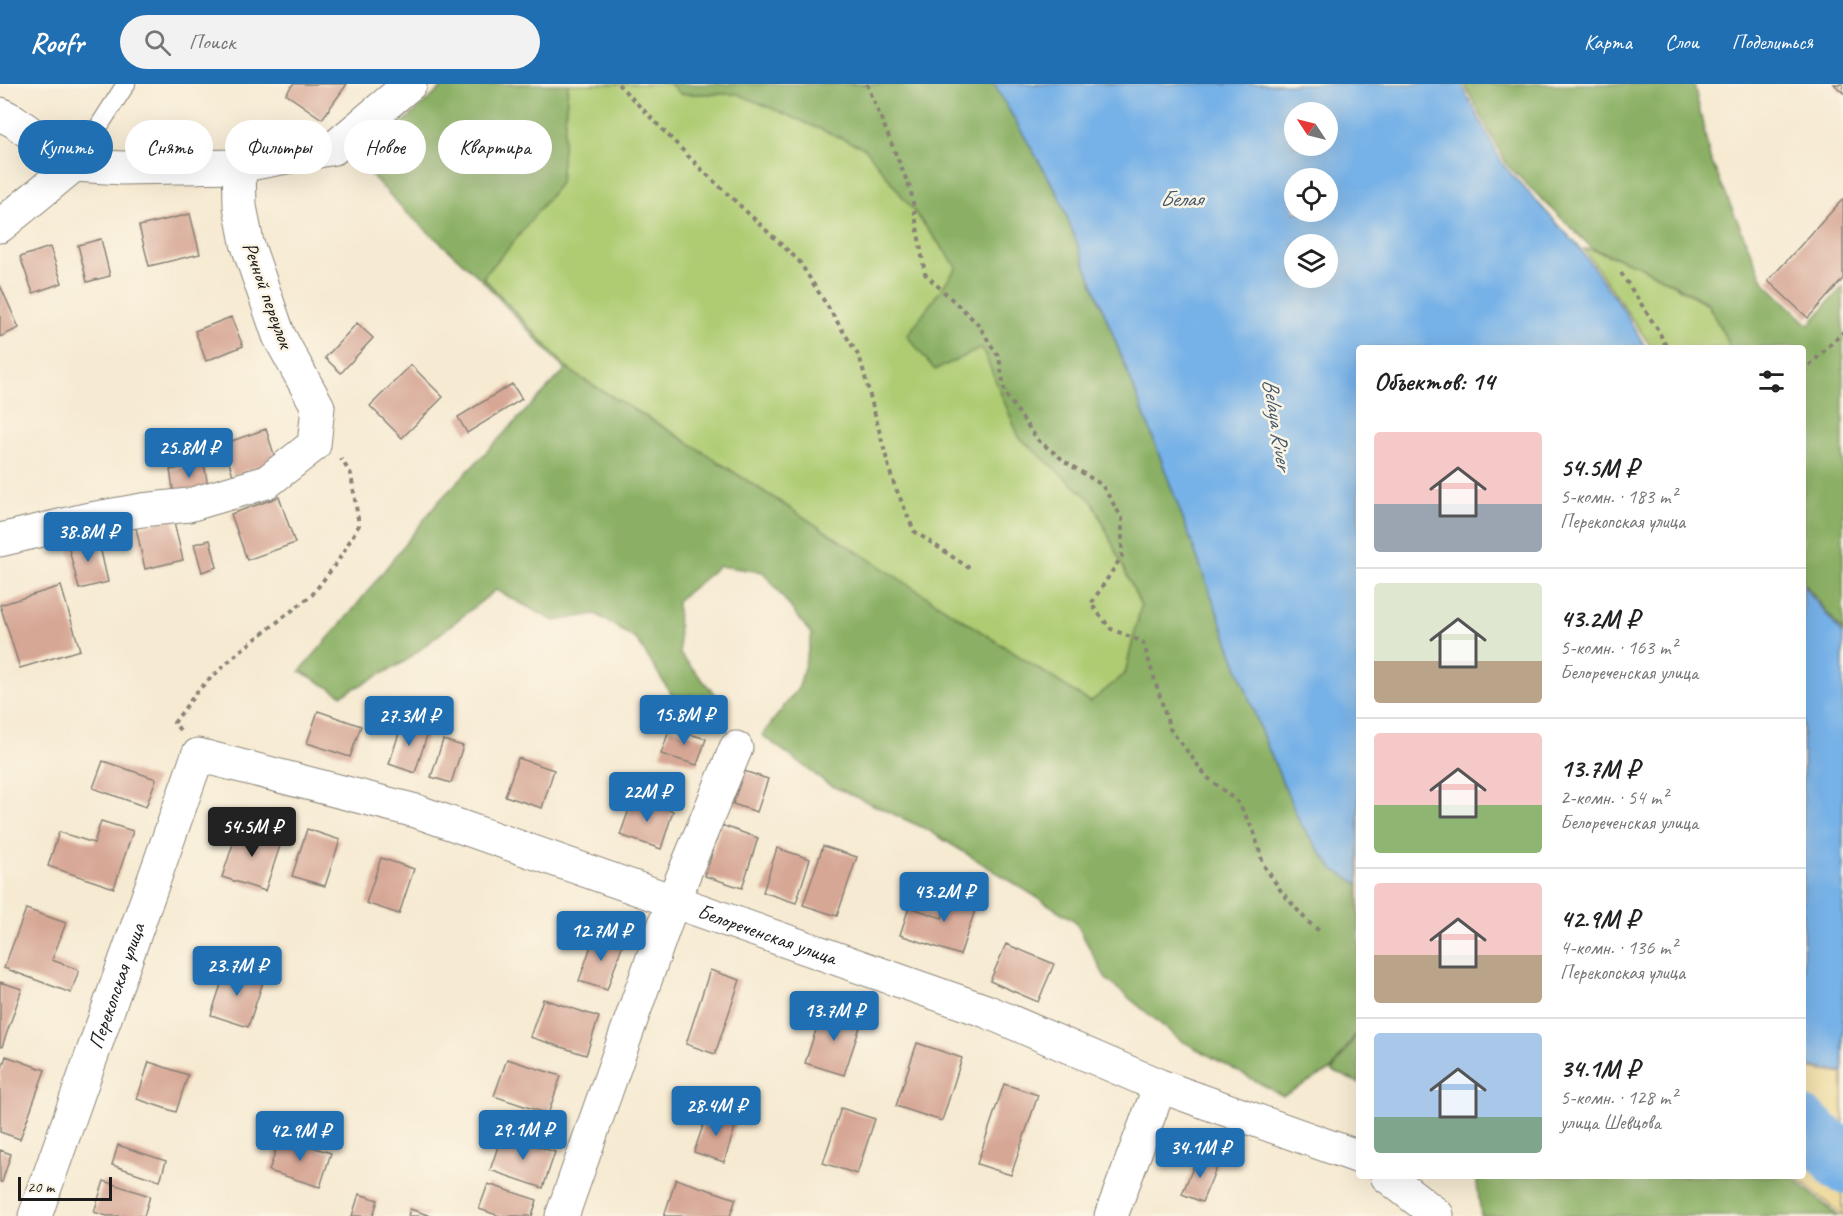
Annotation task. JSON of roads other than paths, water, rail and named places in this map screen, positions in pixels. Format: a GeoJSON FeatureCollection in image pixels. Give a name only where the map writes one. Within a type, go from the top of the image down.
{"type":"FeatureCollection","features":[{"type":"Feature","properties":{"kind":"street"},"geometry":{"type":"LineString","coordinates":[[332,148],[410,84]]}},
{"type":"Feature","properties":{"kind":"street"},"geometry":{"type":"LineString","coordinates":[[0,114],[18,124]]}},
{"type":"Feature","properties":{"kind":"street"},"geometry":{"type":"LineString","coordinates":[[113,167],[225,166]]}},
{"type":"Feature","properties":{"kind":"street"},"geometry":{"type":"LineString","coordinates":[[0,226],[63,174]]}},
{"type":"Feature","properties":{"kind":"street","name":"Речной переулок"},"geometry":{"type":"LineString","coordinates":[[0,540],[85,520],[189,505],[267,482],[314,445],[318,407],[279,336],[247,243],[240,206],[239,174]]}},
{"type":"Feature","properties":{"kind":"street"},"geometry":{"type":"LineString","coordinates":[[562,1216],[673,901],[736,748]]}},
{"type":"Feature","properties":{"kind":"street","name":"Белореченская улица"},"geometry":{"type":"LineString","coordinates":[[198,755],[416,811],[986,1011],[1160,1086],[1356,1156]]}},
{"type":"Feature","properties":{"kind":"street","name":"Перекопская улица"},"geometry":{"type":"LineString","coordinates":[[34,1216],[198,755]]}},
{"type":"Feature","properties":{"kind":"street"},"geometry":{"type":"LineString","coordinates":[[1112,1216],[1160,1086]]}},
{"type":"Feature","properties":{"kind":"street"},"geometry":{"type":"LineString","coordinates":[[1391,1179],[1437,1215]]}},
{"type":"Feature","properties":{"kind":"lane"},"geometry":{"type":"LineString","coordinates":[[103,120],[126,84]]}},
{"type":"Feature","properties":{"kind":"water","name":"Белая"},"geometry":{"type":"Polygon","coordinates":[[[994,84],[1461,84],[1504,166],[1579,247],[1624,311],[1644,345],[1356,345],[1356,882],[1333,869],[1300,823],[1263,736],[1149,427],[1058,194],[994,84]]]}},
{"type":"Feature","properties":{"kind":"water"},"geometry":{"type":"Polygon","coordinates":[[[1806,589],[1843,635],[1843,1072],[1806,1066],[1806,589]]]}},
{"type":"Feature","properties":{"kind":"waterway"},"geometry":{"type":"LineString","coordinates":[[1806,1129],[1836,1154],[1843,1165]]}},
{"type":"Feature","properties":{"kind":"water label","name":"Belaya River"},"geometry":{"type":"Point","coordinates":[1278,424]}}]}
